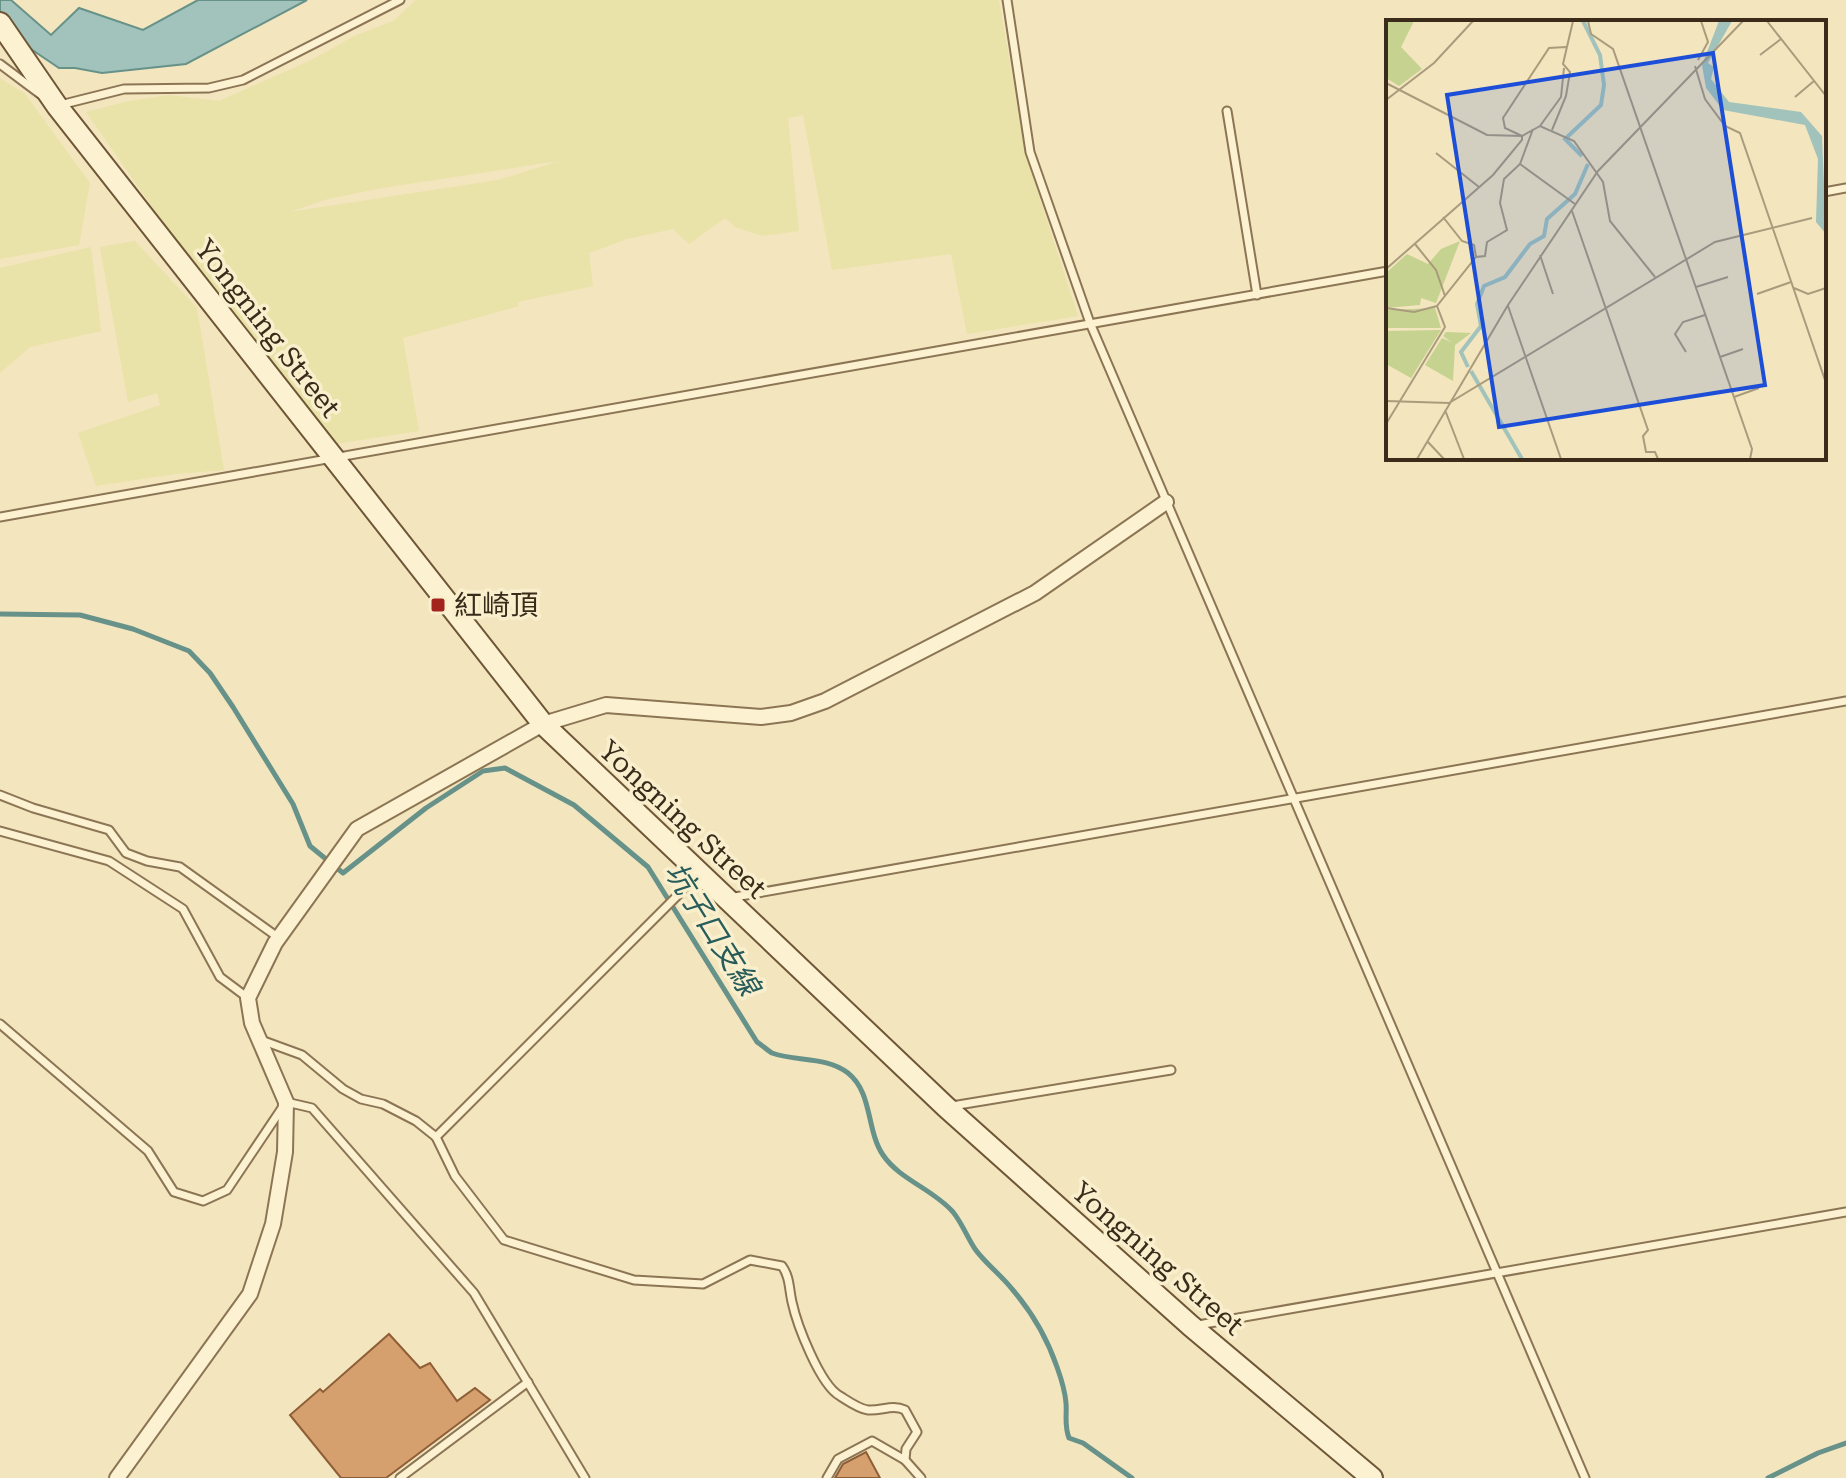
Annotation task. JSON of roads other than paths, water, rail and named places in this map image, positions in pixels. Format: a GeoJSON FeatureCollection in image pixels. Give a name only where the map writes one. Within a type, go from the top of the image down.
{"type":"FeatureCollection","features":[{"type":"Feature","properties":{"kind":"street","name":"Yongning Street"},"geometry":{"type":"LineString","coordinates":[[0,23],[57,106],[543,724],[946,1107],[1191,1326],[1372,1478]]}},
{"type":"Feature","properties":{"kind":"street"},"geometry":{"type":"LineString","coordinates":[[117,1478],[250,1294],[273,1224],[285,1152],[286,1102],[252,1023],[248,998],[279,938],[357,829],[543,724],[606,705],[761,717],[791,713],[825,701],[1035,593],[1166,502]]}},
{"type":"Feature","properties":{"kind":"lane"},"geometry":{"type":"LineString","coordinates":[[0,64],[57,106],[124,89],[209,88],[243,80],[400,0]]}},
{"type":"Feature","properties":{"kind":"lane"},"geometry":{"type":"LineString","coordinates":[[1007,0],[1030,152],[1090,323],[1585,1478]]}},
{"type":"Feature","properties":{"kind":"lane"},"geometry":{"type":"LineString","coordinates":[[1227,111],[1257,295]]}},
{"type":"Feature","properties":{"kind":"lane"},"geometry":{"type":"LineString","coordinates":[[1826,192],[1846,188]]}},
{"type":"Feature","properties":{"kind":"lane"},"geometry":{"type":"LineString","coordinates":[[0,517],[1386,271]]}},
{"type":"Feature","properties":{"kind":"lane"},"geometry":{"type":"LineString","coordinates":[[727,898],[1846,701]]}},
{"type":"Feature","properties":{"kind":"lane"},"geometry":{"type":"LineString","coordinates":[[0,795],[109,830],[126,853],[147,861],[180,867],[279,938]]}},
{"type":"Feature","properties":{"kind":"lane"},"geometry":{"type":"LineString","coordinates":[[0,831],[109,861],[183,909],[220,977],[248,998]]}},
{"type":"Feature","properties":{"kind":"lane"},"geometry":{"type":"LineString","coordinates":[[436,1137],[700,873]]}},
{"type":"Feature","properties":{"kind":"lane"},"geometry":{"type":"LineString","coordinates":[[0,1024],[148,1151],[174,1192],[203,1201],[227,1190],[286,1102],[312,1108],[474,1293],[585,1478]]}},
{"type":"Feature","properties":{"kind":"lane"},"geometry":{"type":"LineString","coordinates":[[259,1039],[302,1055],[343,1089],[416,1121],[436,1137],[455,1176],[504,1240],[634,1280],[703,1284],[750,1260],[782,1266],[787,1273],[806,1347],[835,1394],[870,1410],[894,1406],[901,1408],[917,1427],[917,1436],[906,1449],[905,1460]]}},
{"type":"Feature","properties":{"kind":"lane"},"geometry":{"type":"LineString","coordinates":[[946,1107],[1171,1070]]}},
{"type":"Feature","properties":{"kind":"lane"},"geometry":{"type":"LineString","coordinates":[[1191,1326],[1846,1212]]}},
{"type":"Feature","properties":{"kind":"lane"},"geometry":{"type":"LineString","coordinates":[[400,1478],[528,1382]]}},
{"type":"Feature","properties":{"kind":"lane"},"geometry":{"type":"LineString","coordinates":[[827,1478],[838,1459],[872,1441],[905,1460],[921,1478]]}},
{"type":"Feature","properties":{"kind":"water"},"geometry":{"type":"Polygon","coordinates":[[[0,0],[11,0],[51,35],[79,8],[143,30],[198,0],[307,0],[186,64],[102,73],[59,68],[0,28],[0,0]]]}},
{"type":"Feature","properties":{"kind":"waterway","name":"坑子口支線"},"geometry":{"type":"LineString","coordinates":[[0,614],[80,615],[133,629],[189,651],[210,673],[233,707],[293,804],[310,846],[343,873],[426,808],[483,771],[505,768],[574,805],[648,867],[757,1042],[781,1056],[830,1064],[856,1081],[866,1101],[883,1155],[898,1171],[953,1212],[975,1249],[1008,1284],[1038,1326],[1063,1385],[1069,1438],[1083,1443],[1132,1478]]}},
{"type":"Feature","properties":{"kind":"waterway","name":"坑子口支線"},"geometry":{"type":"LineString","coordinates":[[1768,1478],[1846,1443]]}},
{"type":"Feature","properties":{"kind":"place","name":"紅崎頂"},"geometry":{"type":"Point","coordinates":[438,605]}}]}
